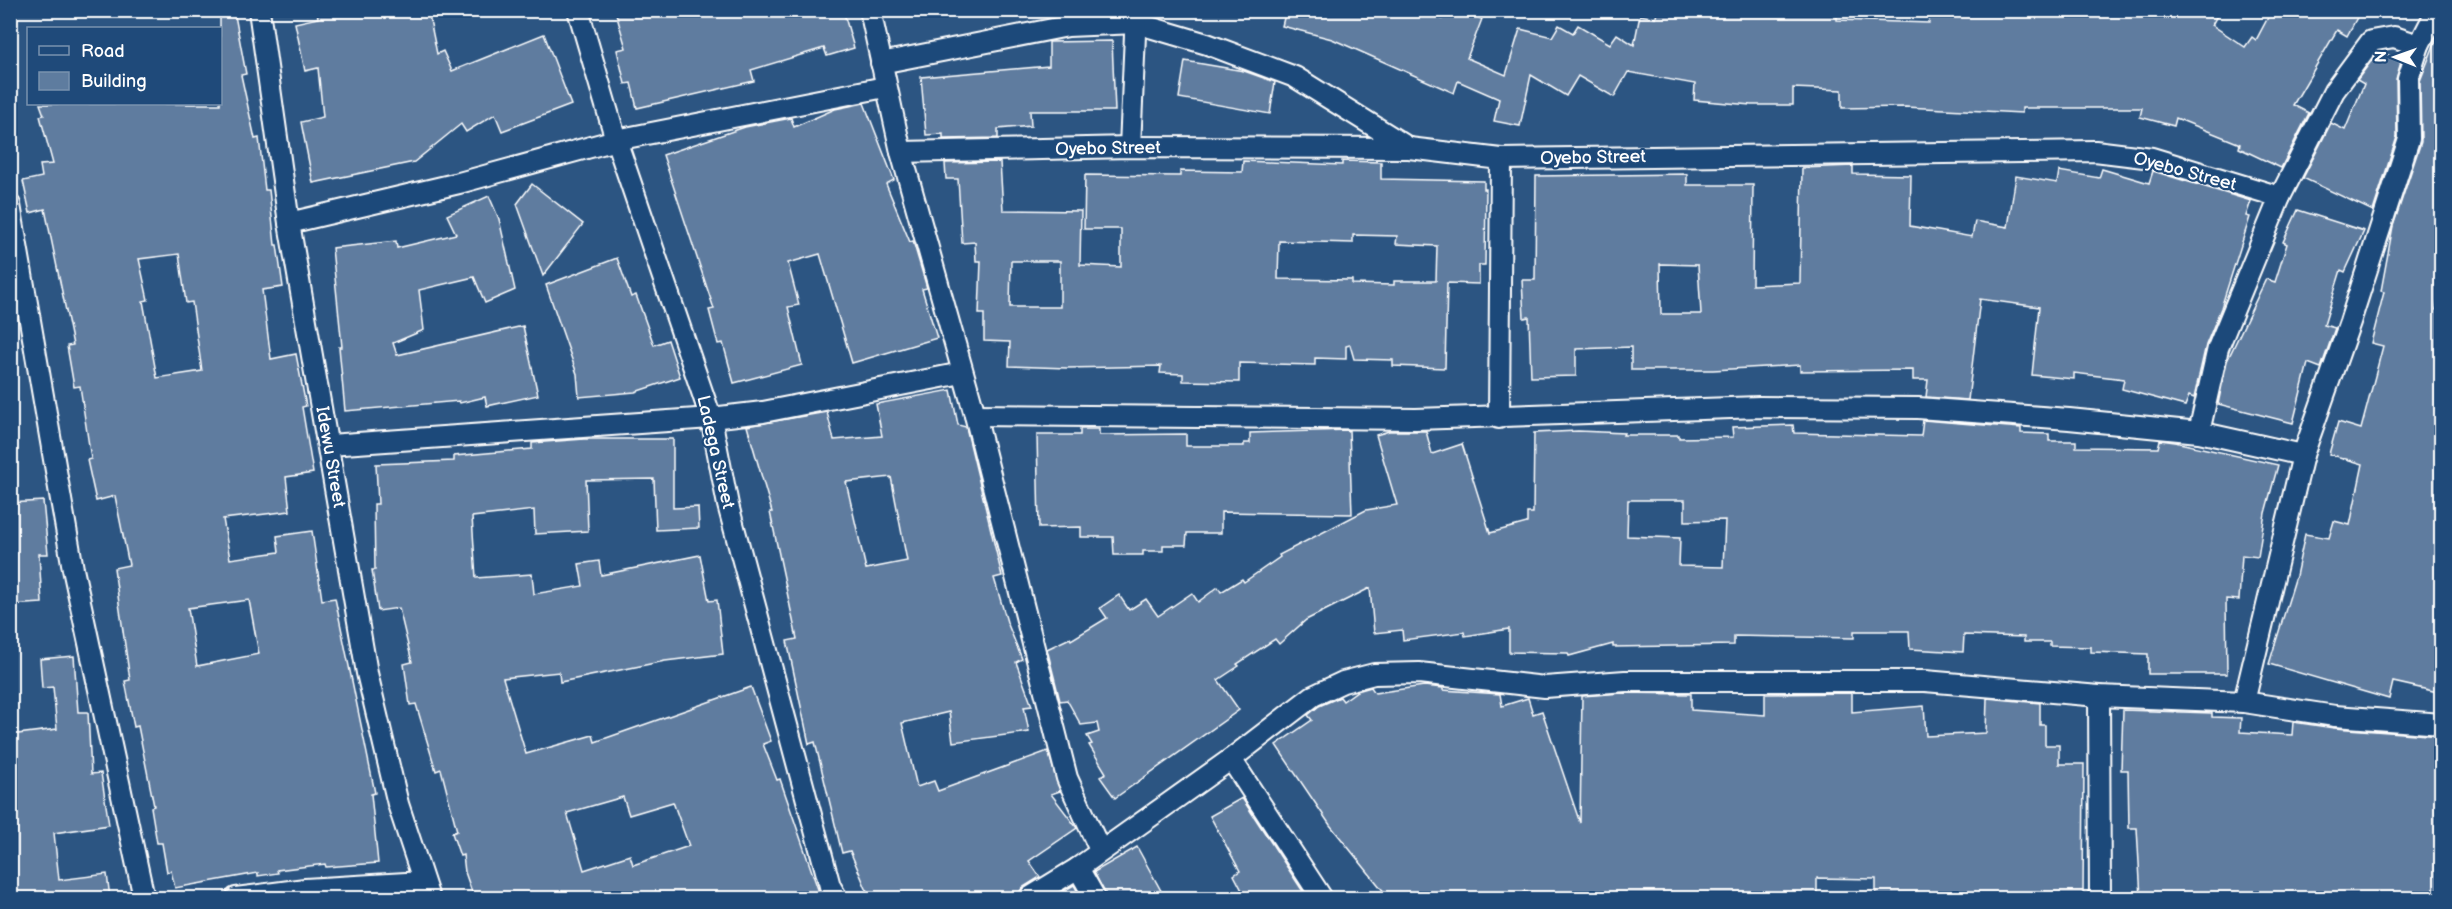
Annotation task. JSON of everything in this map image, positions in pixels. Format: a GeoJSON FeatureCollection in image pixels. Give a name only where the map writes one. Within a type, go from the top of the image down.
{"type":"FeatureCollection","features":[{"type":"Feature","properties":{"kind":"street","name":"Idewu Street"},"geometry":{"type":"LineString","coordinates":[[259,10],[289,223],[368,673],[398,804],[426,890]]}},
{"type":"Feature","properties":{"kind":"street","name":"Ladega Street"},"geometry":{"type":"LineString","coordinates":[[578,10],[616,140],[711,418],[731,516],[830,886],[837,898]]}},
{"type":"Feature","properties":{"kind":"street"},"geometry":{"type":"LineString","coordinates":[[870,10],[901,152],[975,415],[1067,778],[1100,850]]}},
{"type":"Feature","properties":{"kind":"street"},"geometry":{"type":"LineString","coordinates":[[2244,702],[2303,455],[2350,322],[2409,139],[2408,79],[2419,45],[2438,10]]}},
{"type":"Feature","properties":{"kind":"street"},"geometry":{"type":"LineString","coordinates":[[881,63],[1068,26],[1136,17],[1295,76],[1409,148]]}},
{"type":"Feature","properties":{"kind":"street"},"geometry":{"type":"LineString","coordinates":[[1130,147],[1136,17]]}},
{"type":"Feature","properties":{"kind":"street"},"geometry":{"type":"LineString","coordinates":[[2199,432],[2218,348],[2280,197],[2334,91],[2371,41],[2394,37],[2419,45]]}},
{"type":"Feature","properties":{"kind":"street"},"geometry":{"type":"LineString","coordinates":[[289,223],[459,183],[616,140],[885,87]]}},
{"type":"Feature","properties":{"kind":"street","name":"Oyebo Street"},"geometry":{"type":"LineString","coordinates":[[901,152],[1130,147],[1409,148],[1501,159],[2095,151],[2152,159],[2280,197]]}},
{"type":"Feature","properties":{"kind":"street"},"geometry":{"type":"LineString","coordinates":[[1499,418],[1501,159]]}},
{"type":"Feature","properties":{"kind":"street"},"geometry":{"type":"LineString","coordinates":[[10,205],[73,569],[144,898]]}},
{"type":"Feature","properties":{"kind":"street"},"geometry":{"type":"LineString","coordinates":[[329,446],[711,418],[763,412],[962,373]]}},
{"type":"Feature","properties":{"kind":"street"},"geometry":{"type":"LineString","coordinates":[[975,415],[1499,418],[1759,407],[1918,408],[2069,419],[2199,432],[2303,455]]}},
{"type":"Feature","properties":{"kind":"street"},"geometry":{"type":"LineString","coordinates":[[1029,898],[1078,868],[1100,850],[1231,759],[1312,696],[1343,682],[1374,674],[1419,673],[1545,687],[1625,681],[1925,681],[2099,696],[2244,702],[2335,716],[2442,724]]}},
{"type":"Feature","properties":{"kind":"street"},"geometry":{"type":"LineString","coordinates":[[2099,696],[2100,898]]}},
{"type":"Feature","properties":{"kind":"street"},"geometry":{"type":"LineString","coordinates":[[1231,759],[1322,898]]}},
{"type":"Feature","properties":{"kind":"street"},"geometry":{"type":"LineString","coordinates":[[1078,868],[1095,898]]}},
{"type":"Feature","properties":{"kind":"street"},"geometry":{"type":"LineString","coordinates":[[236,898],[305,889],[426,890]]}},
{"type":"Feature","properties":{"kind":"building"},"geometry":{"type":"Polygon","coordinates":[[[220,10],[234,10],[246,74],[241,75],[255,139],[259,138],[265,190],[269,190],[275,245],[277,245],[283,287],[262,290],[271,359],[296,354],[306,406],[302,407],[313,473],[286,477],[290,511],[223,519],[230,559],[279,552],[277,536],[312,531],[322,600],[335,598],[375,793],[371,794],[378,863],[326,867],[325,864],[175,888],[171,871],[167,872],[162,843],[157,843],[151,807],[154,806],[138,726],[134,727],[125,681],[130,680],[114,568],[129,565],[115,496],[96,501],[87,460],[91,459],[80,386],[74,387],[67,346],[73,345],[45,209],[30,213],[23,181],[42,177],[40,165],[53,164],[40,116],[44,115],[40,105],[222,105],[220,10]],[[179,254],[139,259],[148,300],[143,301],[157,378],[202,371],[192,302],[186,303],[179,254]],[[249,600],[188,608],[197,666],[259,654],[249,600]]]}},
{"type":"Feature","properties":{"kind":"building"},"geometry":{"type":"Polygon","coordinates":[[[317,10],[428,10],[437,54],[443,51],[452,71],[544,34],[571,105],[502,131],[495,114],[466,132],[461,124],[414,162],[313,183],[301,122],[323,117],[318,68],[305,71],[295,23],[318,18],[317,10]]]}},
{"type":"Feature","properties":{"kind":"building"},"geometry":{"type":"Polygon","coordinates":[[[615,10],[843,10],[854,48],[827,56],[824,48],[751,70],[754,81],[637,108],[631,83],[625,84],[617,50],[626,48],[615,10]]]}},
{"type":"Feature","properties":{"kind":"building"},"geometry":{"type":"Polygon","coordinates":[[[1286,10],[1424,10],[1442,19],[1445,10],[1461,10],[1482,19],[1467,58],[1506,75],[1520,29],[1552,37],[1559,25],[1573,33],[1578,25],[1610,44],[1617,34],[1634,45],[1640,15],[1656,18],[1657,10],[1837,10],[1837,20],[1929,23],[1930,10],[2112,14],[2112,10],[2220,10],[2212,25],[2245,47],[2252,37],[2256,40],[2272,10],[2361,10],[2347,36],[2337,30],[2293,105],[2309,113],[2281,168],[2239,148],[2240,144],[2176,118],[2174,126],[2140,117],[2142,108],[2022,108],[2022,113],[1905,107],[1842,108],[1842,90],[1793,88],[1793,105],[1751,105],[1694,100],[1695,84],[1628,72],[1614,97],[1578,76],[1566,96],[1531,75],[1520,126],[1494,121],[1499,99],[1458,81],[1454,93],[1332,39],[1282,26],[1286,10]]]}},
{"type":"Feature","properties":{"kind":"building"},"geometry":{"type":"Polygon","coordinates":[[[2438,35],[2442,35],[2442,280],[2436,310],[2442,311],[2442,693],[2393,682],[2389,699],[2269,664],[2296,576],[2305,534],[2329,538],[2334,521],[2350,525],[2363,464],[2329,454],[2338,422],[2361,429],[2383,346],[2371,343],[2384,292],[2381,291],[2393,226],[2421,142],[2420,81],[2438,35]]]}},
{"type":"Feature","properties":{"kind":"building"},"geometry":{"type":"Polygon","coordinates":[[[1112,41],[1115,111],[1030,111],[1031,126],[998,129],[998,138],[943,139],[943,134],[926,135],[921,77],[1049,66],[1049,42],[1112,41]]]}},
{"type":"Feature","properties":{"kind":"building"},"geometry":{"type":"Polygon","coordinates":[[[2381,51],[2401,62],[2396,79],[2397,137],[2373,211],[2303,178],[2331,123],[2345,130],[2364,84],[2357,80],[2381,51]]]}},
{"type":"Feature","properties":{"kind":"building"},"geometry":{"type":"Polygon","coordinates":[[[1185,61],[1244,71],[1275,82],[1270,114],[1179,98],[1185,61]]]}},
{"type":"Feature","properties":{"kind":"building"},"geometry":{"type":"Polygon","coordinates":[[[864,103],[894,180],[886,184],[910,242],[913,241],[927,288],[922,289],[937,338],[852,363],[820,254],[788,263],[799,305],[788,307],[802,365],[734,383],[723,343],[718,344],[709,310],[714,309],[663,155],[745,127],[791,118],[794,127],[835,109],[864,103]]]}},
{"type":"Feature","properties":{"kind":"building"},"geometry":{"type":"Polygon","coordinates":[[[1243,161],[1342,165],[1342,161],[1381,162],[1381,179],[1484,181],[1484,189],[1486,189],[1485,265],[1479,265],[1479,284],[1447,283],[1445,368],[1393,366],[1393,360],[1354,359],[1350,345],[1346,346],[1346,359],[1315,358],[1315,365],[1239,363],[1239,382],[1183,381],[1183,374],[1160,373],[1161,366],[1067,368],[1009,366],[1010,342],[984,341],[984,314],[979,314],[981,261],[976,261],[975,242],[962,243],[958,179],[946,179],[945,163],[1000,162],[1003,210],[1081,211],[1080,265],[1121,267],[1121,229],[1084,229],[1085,175],[1180,176],[1180,171],[1242,172],[1243,161]],[[1353,235],[1353,243],[1279,241],[1278,279],[1352,280],[1352,284],[1394,285],[1394,281],[1436,281],[1437,246],[1396,244],[1397,236],[1353,235]],[[1011,261],[1010,307],[1060,307],[1060,261],[1011,261]]]}},
{"type":"Feature","properties":{"kind":"building"},"geometry":{"type":"Polygon","coordinates":[[[1853,166],[1853,174],[1911,175],[1910,226],[1972,237],[1975,221],[2008,227],[2016,176],[2057,183],[2059,171],[2099,178],[2102,169],[2149,183],[2153,171],[2251,201],[2246,216],[2250,217],[2221,308],[2206,345],[2194,398],[2189,396],[2185,406],[2122,389],[2124,379],[2074,373],[2074,379],[2032,375],[2039,307],[1980,299],[1968,400],[1926,397],[1928,380],[1913,380],[1913,370],[1800,371],[1800,365],[1713,370],[1631,370],[1631,347],[1576,349],[1576,376],[1531,377],[1529,317],[1524,318],[1522,280],[1535,280],[1536,176],[1687,174],[1687,185],[1753,185],[1752,285],[1800,283],[1802,168],[1853,166]],[[1660,264],[1661,314],[1701,314],[1698,265],[1660,264]]]}},
{"type":"Feature","properties":{"kind":"building"},"geometry":{"type":"Polygon","coordinates":[[[532,184],[583,224],[543,276],[517,204],[532,184]]]}},
{"type":"Feature","properties":{"kind":"building"},"geometry":{"type":"Polygon","coordinates":[[[489,196],[499,219],[515,290],[485,303],[474,277],[419,290],[424,330],[393,343],[397,355],[523,326],[538,395],[487,406],[485,397],[460,403],[459,401],[345,411],[339,347],[342,347],[332,248],[396,241],[397,248],[456,234],[447,215],[489,196]]]}},
{"type":"Feature","properties":{"kind":"building"},"geometry":{"type":"Polygon","coordinates":[[[2298,210],[2364,231],[2345,272],[2341,270],[2324,325],[2335,328],[2321,368],[2308,363],[2293,423],[2218,404],[2227,361],[2266,279],[2275,282],[2287,244],[2283,242],[2298,210]]]}},
{"type":"Feature","properties":{"kind":"building"},"geometry":{"type":"Polygon","coordinates":[[[617,258],[631,297],[636,295],[654,345],[668,340],[680,377],[635,392],[579,397],[577,374],[546,285],[617,258]]]}},
{"type":"Feature","properties":{"kind":"building"},"geometry":{"type":"Polygon","coordinates":[[[951,390],[958,425],[966,427],[1002,576],[994,578],[1007,622],[1022,659],[1016,662],[1032,706],[1024,707],[1029,732],[953,742],[949,712],[902,723],[917,787],[934,781],[938,791],[1048,751],[1060,791],[1051,794],[1077,828],[1029,861],[1040,877],[1022,888],[1017,898],[870,898],[850,851],[842,853],[815,742],[809,744],[787,641],[797,639],[770,512],[772,512],[747,426],[827,412],[834,440],[882,436],[876,404],[951,390]],[[891,477],[846,482],[866,569],[907,561],[891,477]]]}},
{"type":"Feature","properties":{"kind":"building"},"geometry":{"type":"Polygon","coordinates":[[[1923,420],[2021,428],[2021,433],[2049,434],[2049,441],[2076,441],[2076,447],[2158,448],[2160,440],[2278,465],[2265,513],[2258,557],[2242,555],[2239,600],[2226,599],[2227,674],[2148,674],[2148,654],[2091,652],[2091,647],[2050,646],[2050,642],[2024,642],[2024,637],[1964,635],[1963,652],[1910,649],[1909,631],[1854,631],[1854,638],[1734,636],[1734,645],[1613,647],[1613,644],[1569,656],[1568,653],[1509,652],[1509,629],[1465,636],[1464,632],[1403,640],[1402,630],[1374,633],[1370,588],[1306,620],[1279,644],[1275,639],[1237,664],[1239,666],[1218,680],[1239,710],[1115,798],[1100,777],[1106,773],[1089,745],[1092,744],[1087,736],[1099,732],[1097,723],[1081,725],[1067,700],[1060,701],[1047,649],[1070,638],[1071,640],[1107,618],[1100,608],[1119,595],[1129,610],[1146,599],[1158,616],[1192,593],[1198,602],[1218,587],[1221,592],[1242,579],[1244,582],[1280,557],[1279,555],[1366,510],[1397,505],[1376,435],[1389,431],[1426,431],[1432,454],[1462,444],[1490,533],[1527,523],[1527,513],[1533,513],[1534,433],[1578,431],[1624,433],[1623,435],[1679,435],[1679,438],[1733,437],[1732,427],[1793,425],[1794,433],[1921,436],[1923,420]],[[1628,500],[1627,536],[1680,538],[1679,566],[1723,567],[1725,520],[1685,521],[1685,500],[1628,500]]]}},
{"type":"Feature","properties":{"kind":"building"},"geometry":{"type":"Polygon","coordinates":[[[1080,429],[1099,429],[1099,435],[1186,434],[1186,446],[1244,446],[1244,443],[1250,443],[1250,433],[1349,430],[1352,514],[1221,512],[1221,533],[1187,533],[1186,545],[1163,545],[1163,551],[1143,551],[1143,555],[1114,555],[1113,537],[1081,537],[1081,527],[1039,528],[1037,435],[1080,435],[1080,429]]]}},
{"type":"Feature","properties":{"kind":"building"},"geometry":{"type":"Polygon","coordinates":[[[584,439],[673,439],[673,508],[698,507],[699,528],[656,530],[654,479],[586,480],[588,531],[535,534],[534,510],[472,517],[476,578],[532,574],[534,594],[583,586],[579,564],[599,561],[601,575],[700,555],[709,601],[717,600],[723,654],[665,661],[560,682],[559,672],[503,678],[526,754],[593,735],[595,742],[751,687],[771,741],[763,744],[777,780],[780,779],[821,898],[474,898],[465,872],[463,855],[460,856],[452,833],[457,831],[441,769],[436,771],[416,704],[410,705],[404,664],[412,662],[399,608],[378,611],[372,570],[375,570],[374,504],[378,504],[376,464],[454,461],[454,456],[532,449],[532,443],[584,439]],[[623,797],[567,813],[584,870],[630,855],[633,865],[689,846],[673,802],[629,815],[623,797]]]}},
{"type":"Feature","properties":{"kind":"building"},"geometry":{"type":"Polygon","coordinates":[[[43,501],[48,554],[39,554],[42,603],[10,605],[10,503],[43,501]]]}},
{"type":"Feature","properties":{"kind":"building"},"geometry":{"type":"Polygon","coordinates":[[[74,656],[78,712],[88,712],[91,774],[101,773],[109,825],[54,833],[59,880],[107,874],[110,898],[16,898],[13,874],[10,874],[10,735],[57,729],[53,687],[42,688],[40,659],[74,656]]]}},
{"type":"Feature","properties":{"kind":"building"},"geometry":{"type":"Polygon","coordinates":[[[1424,686],[1443,688],[1443,690],[1500,694],[1502,706],[1528,698],[1533,714],[1542,711],[1580,823],[1582,696],[1622,693],[1691,694],[1691,710],[1765,715],[1765,694],[1852,693],[1852,712],[1924,706],[1926,736],[1986,733],[1987,698],[2040,703],[2040,725],[2045,725],[2045,745],[2059,745],[2059,764],[2084,764],[2083,895],[1996,893],[1996,898],[1876,898],[1876,879],[1817,878],[1817,898],[1579,897],[1579,892],[1524,892],[1524,898],[1389,898],[1330,825],[1276,745],[1312,720],[1308,715],[1319,706],[1340,697],[1343,701],[1357,691],[1371,687],[1375,693],[1424,686]]]}},
{"type":"Feature","properties":{"kind":"building"},"geometry":{"type":"Polygon","coordinates":[[[2123,710],[2212,713],[2212,717],[2241,718],[2240,732],[2292,735],[2293,722],[2334,728],[2442,736],[2442,898],[2141,898],[2137,828],[2129,828],[2128,770],[2121,770],[2123,710]]]}},
{"type":"Feature","properties":{"kind":"building"},"geometry":{"type":"Polygon","coordinates":[[[1242,798],[1307,898],[1246,898],[1234,875],[1240,871],[1210,816],[1242,798]]]}},
{"type":"Feature","properties":{"kind":"building"},"geometry":{"type":"Polygon","coordinates":[[[1137,847],[1165,898],[1107,898],[1094,872],[1137,847]]]}},
{"type":"Feature","properties":{"kind":"building"},"geometry":{"type":"Polygon","coordinates":[[[1074,885],[1081,898],[1051,898],[1074,885]]]}}]}
